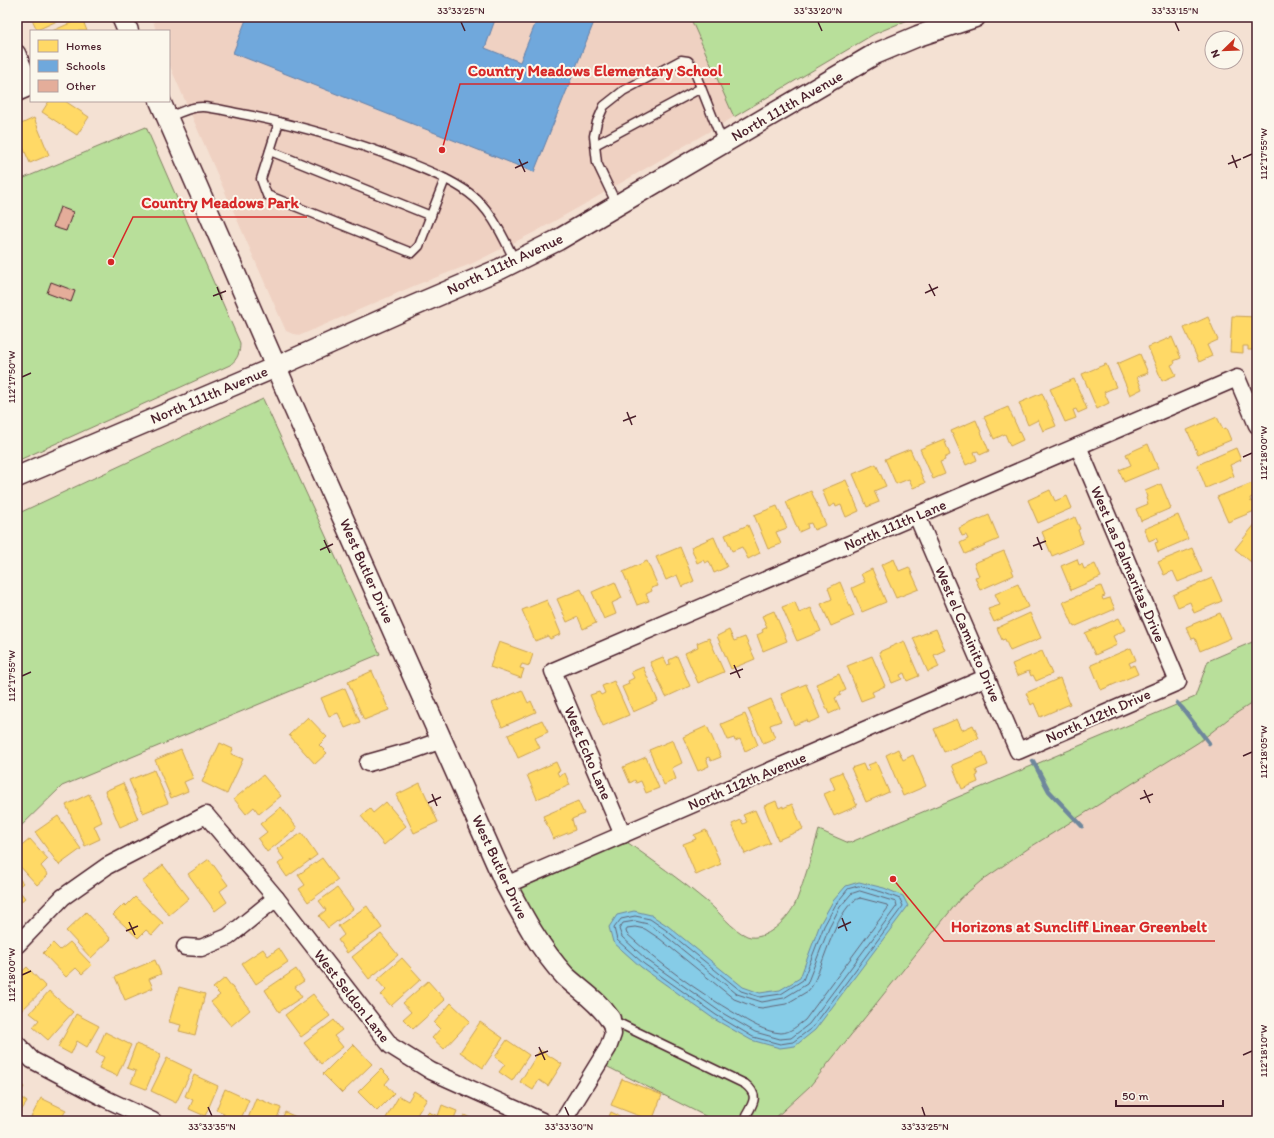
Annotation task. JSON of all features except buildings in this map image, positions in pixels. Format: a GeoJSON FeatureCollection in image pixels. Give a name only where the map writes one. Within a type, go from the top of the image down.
{"type":"FeatureCollection","features":[{"type":"Feature","properties":{"kind":"street"},"geometry":{"type":"LineString","coordinates":[[122,17],[128,30]]}},
{"type":"Feature","properties":{"kind":"street","name":"North 111th Avenue"},"geometry":{"type":"LineString","coordinates":[[17,477],[276,367],[516,261],[558,240],[617,206],[875,54],[918,36],[975,17]]}},
{"type":"Feature","properties":{"kind":"street"},"geometry":{"type":"LineString","coordinates":[[17,53],[30,84]]}},
{"type":"Feature","properties":{"kind":"street"},"geometry":{"type":"LineString","coordinates":[[17,93],[30,86]]}},
{"type":"Feature","properties":{"kind":"street","name":"West Butler Drive"},"geometry":{"type":"LineString","coordinates":[[164,109],[276,367],[506,885],[524,920],[547,954],[565,975],[604,1010],[610,1019]]}},
{"type":"Feature","properties":{"kind":"street","name":"North 111th Lane"},"geometry":{"type":"LineString","coordinates":[[553,671],[1237,378],[1257,426]]}},
{"type":"Feature","properties":{"kind":"street","name":"West Las Palmaritas Drive"},"geometry":{"type":"LineString","coordinates":[[1078,446],[1178,682]]}},
{"type":"Feature","properties":{"kind":"street","name":"West el Caminito Drive"},"geometry":{"type":"LineString","coordinates":[[917,516],[1018,751]]}},
{"type":"Feature","properties":{"kind":"street","name":"West Echo Lane"},"geometry":{"type":"LineString","coordinates":[[553,671],[623,835]]}},
{"type":"Feature","properties":{"kind":"street","name":"North 112th Avenue"},"geometry":{"type":"LineString","coordinates":[[506,885],[987,677]]}},
{"type":"Feature","properties":{"kind":"street","name":"North 112th Drive"},"geometry":{"type":"LineString","coordinates":[[1018,751],[1178,682]]}},
{"type":"Feature","properties":{"kind":"street"},"geometry":{"type":"LineString","coordinates":[[368,763],[414,750],[442,740]]}},
{"type":"Feature","properties":{"kind":"street","name":"West Seldon Lane"},"geometry":{"type":"LineString","coordinates":[[17,945],[63,897],[107,866],[206,815],[276,898],[390,1046],[431,1071],[542,1121]]}},
{"type":"Feature","properties":{"kind":"street"},"geometry":{"type":"LineString","coordinates":[[185,947],[201,948],[228,937],[276,898]]}},
{"type":"Feature","properties":{"kind":"street"},"geometry":{"type":"LineString","coordinates":[[563,1121],[608,1048],[613,1034],[610,1019]]}},
{"type":"Feature","properties":{"kind":"street"},"geometry":{"type":"LineString","coordinates":[[17,1044],[32,1060],[106,1099],[153,1121]]}},
{"type":"Feature","properties":{"kind":"lane"},"geometry":{"type":"LineString","coordinates":[[617,206],[596,163],[594,136],[597,122],[604,106],[623,91],[681,60],[688,61],[692,65],[724,143]]}},
{"type":"Feature","properties":{"kind":"lane"},"geometry":{"type":"LineString","coordinates":[[595,145],[701,88]]}},
{"type":"Feature","properties":{"kind":"lane"},"geometry":{"type":"LineString","coordinates":[[164,109],[183,111],[202,107],[321,132],[370,148],[436,174],[470,194],[484,208],[494,220],[516,261]]}},
{"type":"Feature","properties":{"kind":"lane"},"geometry":{"type":"LineString","coordinates":[[279,122],[262,179],[267,195],[412,253],[419,246],[445,179]]}},
{"type":"Feature","properties":{"kind":"lane"},"geometry":{"type":"LineString","coordinates":[[270,151],[431,216]]}},
{"type":"Feature","properties":{"kind":"lane"},"geometry":{"type":"LineString","coordinates":[[610,1019],[745,1084],[751,1089],[754,1096],[754,1102],[746,1116]]}},
{"type":"Feature","properties":{"kind":"shaded area"},"geometry":{"type":"Polygon","coordinates":[[[152,17],[690,17],[734,117],[535,232],[471,264],[416,285],[301,335],[293,334],[286,331],[170,66],[170,30],[156,30],[152,17]]]}},
{"type":"Feature","properties":{"kind":"shaded area"},"geometry":{"type":"Polygon","coordinates":[[[1257,700],[1257,1121],[772,1121],[810,1086],[960,899],[981,881],[1029,848],[1199,742],[1232,716],[1257,700]]]}},
{"type":"Feature","properties":{"kind":"green space"},"geometry":{"type":"Polygon","coordinates":[[[690,17],[915,17],[874,34],[734,117],[690,17]]]}},
{"type":"Feature","properties":{"kind":"green space"},"geometry":{"type":"Polygon","coordinates":[[[146,127],[240,343],[238,355],[230,365],[17,461],[17,181],[146,127]]]}},
{"type":"Feature","properties":{"kind":"green space"},"geometry":{"type":"Polygon","coordinates":[[[263,399],[380,654],[62,786],[17,830],[17,514],[263,399]]]}},
{"type":"Feature","properties":{"kind":"green space"},"geometry":{"type":"Polygon","coordinates":[[[1257,640],[1257,700],[1232,716],[1199,742],[1029,848],[981,881],[960,899],[810,1086],[772,1121],[715,1121],[604,1065],[622,1032],[618,1015],[574,972],[529,911],[516,887],[624,840],[697,894],[741,933],[747,936],[761,936],[776,928],[793,908],[819,830],[849,843],[1195,697],[1208,661],[1257,640]]]}},
{"type":"Feature","properties":{"kind":"water"},"geometry":{"type":"Polygon","coordinates":[[[859,882],[884,888],[903,896],[908,906],[815,1030],[795,1046],[780,1048],[751,1040],[714,1019],[641,967],[613,942],[609,927],[617,915],[634,911],[651,915],[668,926],[743,987],[760,993],[780,990],[800,978],[820,924],[833,901],[846,886],[859,882]]]}},
{"type":"Feature","properties":{"kind":"waterway"},"geometry":{"type":"LineString","coordinates":[[1177,703],[1209,743]]}},
{"type":"Feature","properties":{"kind":"waterway"},"geometry":{"type":"LineString","coordinates":[[1033,761],[1049,791],[1082,826]]}},
{"type":"Feature","properties":{"kind":"place","name":"Country Meadows Elementary School"},"geometry":{"type":"Point","coordinates":[442,150]}},
{"type":"Feature","properties":{"kind":"place","name":"Country Meadows Park"},"geometry":{"type":"Point","coordinates":[111,262]}},
{"type":"Feature","properties":{"kind":"place","name":"Horizons at Suncliff Linear Greenbelt"},"geometry":{"type":"Point","coordinates":[893,879]}}]}
